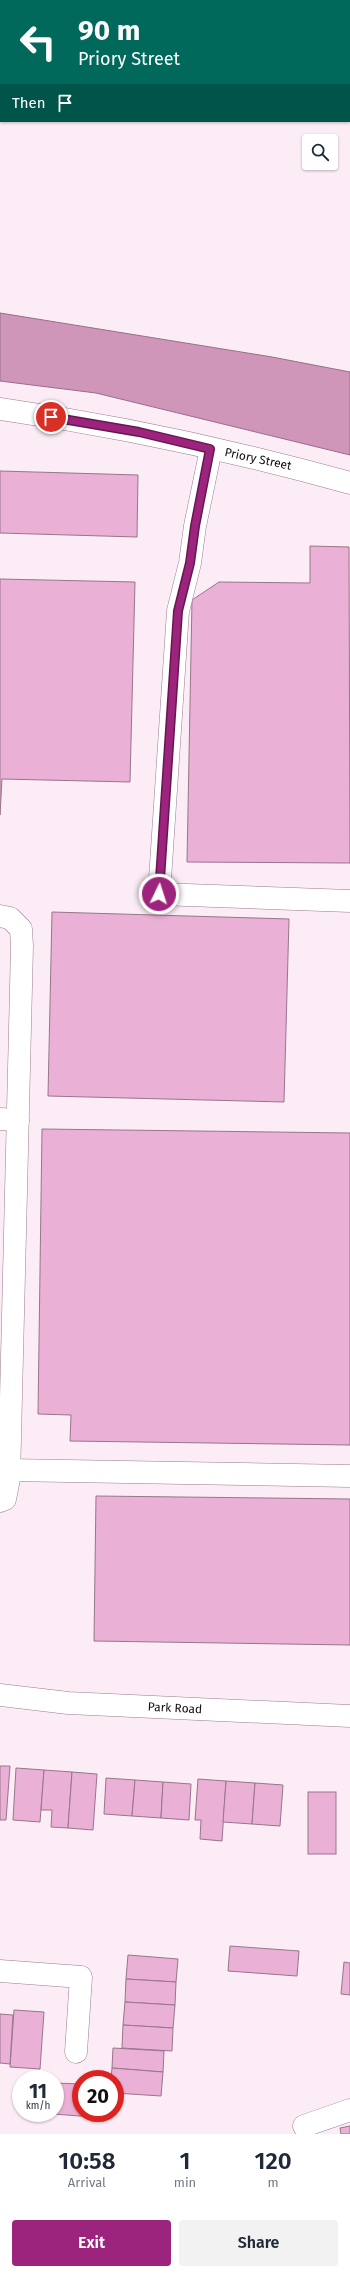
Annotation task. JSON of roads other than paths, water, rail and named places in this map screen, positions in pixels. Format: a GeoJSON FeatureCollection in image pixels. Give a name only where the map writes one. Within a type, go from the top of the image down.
{"type":"FeatureCollection","features":[{"type":"Feature","properties":{"kind":"street","name":"Priory Street"},"geometry":{"type":"LineString","coordinates":[[0,409],[132,431],[300,469],[350,483]]}},
{"type":"Feature","properties":{"kind":"street"},"geometry":{"type":"LineString","coordinates":[[210,449],[195,526],[190,563],[178,611],[159,894],[350,901]]}},
{"type":"Feature","properties":{"kind":"street"},"geometry":{"type":"LineString","coordinates":[[0,916],[10,918],[21,929],[9,1119],[9,1470],[6,1499],[0,1501]]}},
{"type":"Feature","properties":{"kind":"street"},"geometry":{"type":"LineString","coordinates":[[9,1470],[350,1476]]}},
{"type":"Feature","properties":{"kind":"street","name":"Park Road"},"geometry":{"type":"LineString","coordinates":[[0,1695],[68,1703],[350,1716]]}},
{"type":"Feature","properties":{"kind":"street"},"geometry":{"type":"LineString","coordinates":[[0,1971],[81,1977],[76,2052]]}},
{"type":"Feature","properties":{"kind":"street"},"geometry":{"type":"LineString","coordinates":[[304,2126],[350,2110]]}}]}
